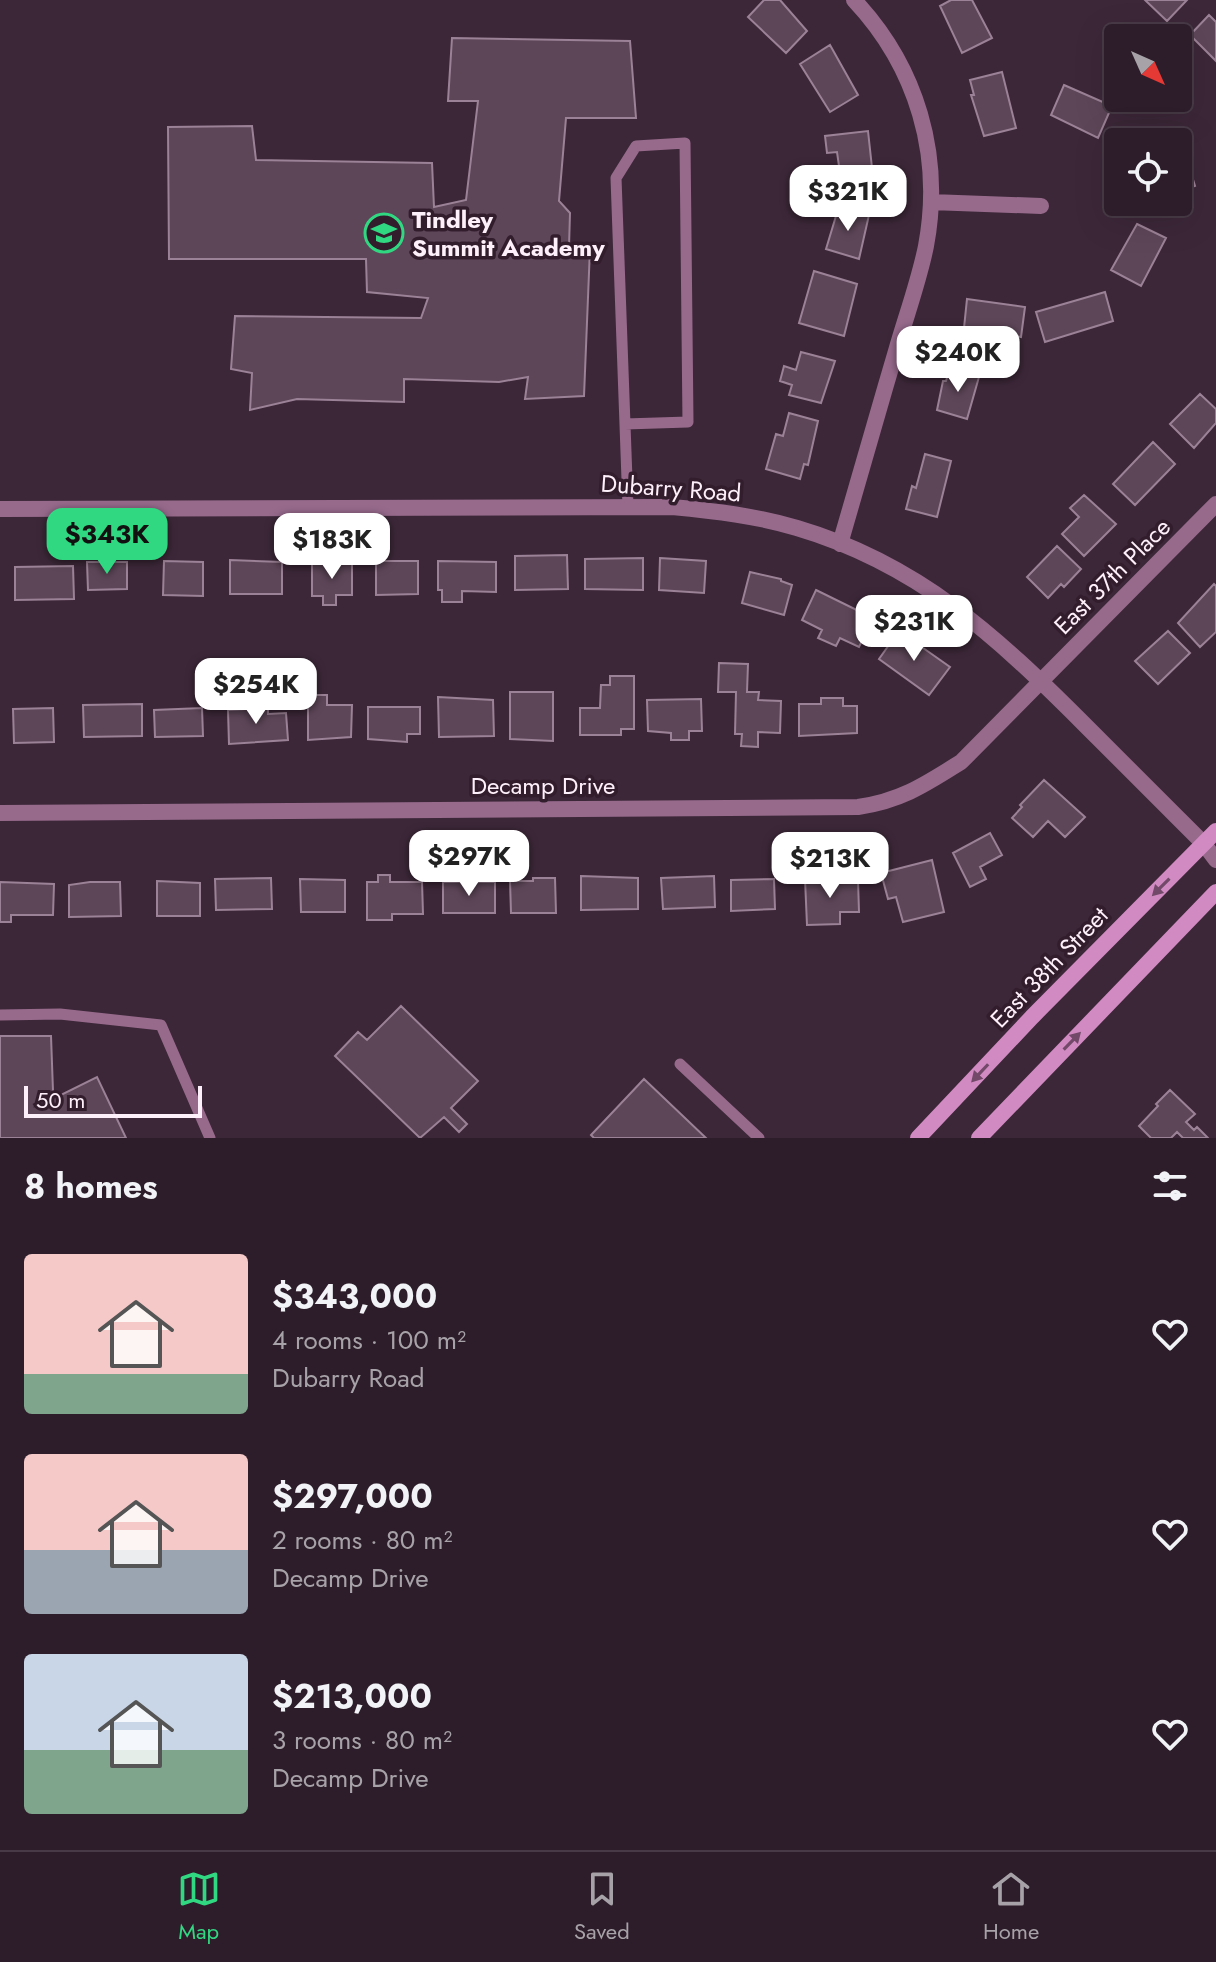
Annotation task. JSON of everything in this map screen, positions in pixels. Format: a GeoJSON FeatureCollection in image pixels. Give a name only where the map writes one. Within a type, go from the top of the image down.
{"type":"FeatureCollection","features":[{"type":"Feature","properties":{"kind":"main road","name":"East 38th Street"},"geometry":{"type":"LineString","coordinates":[[918,1138],[1032,1017],[1216,831]]}},
{"type":"Feature","properties":{"kind":"main road"},"geometry":{"type":"LineString","coordinates":[[979,1138],[1216,892]]}},
{"type":"Feature","properties":{"kind":"street"},"geometry":{"type":"LineString","coordinates":[[840,544],[926,247],[932,169],[927,136],[915,94],[883,35],[854,0]]}},
{"type":"Feature","properties":{"kind":"street"},"geometry":{"type":"LineString","coordinates":[[931,202],[1041,206]]}},
{"type":"Feature","properties":{"kind":"street","name":"East 37th Place"},"geometry":{"type":"LineString","coordinates":[[1041,682],[1216,504]]}},
{"type":"Feature","properties":{"kind":"street","name":"Dubarry Road"},"geometry":{"type":"LineString","coordinates":[[0,509],[672,507],[744,516],[797,528],[900,572],[938,594],[990,633],[1204,844],[1216,860]]}},
{"type":"Feature","properties":{"kind":"street","name":"Decamp Drive"},"geometry":{"type":"LineString","coordinates":[[0,813],[858,807],[904,796],[951,770],[1041,682]]}},
{"type":"Feature","properties":{"kind":"lane"},"geometry":{"type":"LineString","coordinates":[[625,424],[688,422],[685,143],[636,146],[616,178],[628,507]]}},
{"type":"Feature","properties":{"kind":"lane"},"geometry":{"type":"LineString","coordinates":[[0,1015],[60,1014],[161,1025],[210,1138]]}},
{"type":"Feature","properties":{"kind":"lane"},"geometry":{"type":"LineString","coordinates":[[680,1064],[759,1138]]}},
{"type":"Feature","properties":{"kind":"building"},"geometry":{"type":"Polygon","coordinates":[[[764,0],[780,0],[807,31],[786,53],[748,17],[764,0]]]}},
{"type":"Feature","properties":{"kind":"building"},"geometry":{"type":"Polygon","coordinates":[[[951,0],[972,0],[992,38],[962,53],[940,6],[951,0]]]}},
{"type":"Feature","properties":{"kind":"building"},"geometry":{"type":"Polygon","coordinates":[[[1145,0],[1187,0],[1167,21],[1145,0]]]}},
{"type":"Feature","properties":{"kind":"building"},"geometry":{"type":"Polygon","coordinates":[[[1209,15],[1216,22],[1216,61],[1192,37],[1192,33],[1209,15]]]}},
{"type":"Feature","properties":{"kind":"building"},"geometry":{"type":"Polygon","coordinates":[[[452,38],[630,41],[636,118],[566,118],[559,201],[570,213],[569,247],[590,248],[584,396],[525,399],[528,377],[499,382],[404,379],[404,402],[297,399],[250,410],[252,373],[231,369],[235,316],[421,318],[428,298],[367,292],[366,259],[169,259],[168,127],[252,126],[256,160],[432,163],[434,207],[466,200],[478,101],[448,101],[452,38]]]}},
{"type":"Feature","properties":{"kind":"building"},"geometry":{"type":"Polygon","coordinates":[[[830,45],[858,95],[830,112],[800,64],[830,45]]]}},
{"type":"Feature","properties":{"kind":"building"},"geometry":{"type":"Polygon","coordinates":[[[1002,72],[1016,128],[984,136],[971,95],[974,95],[970,80],[1002,72]]]}},
{"type":"Feature","properties":{"kind":"building"},"geometry":{"type":"Polygon","coordinates":[[[1064,85],[1104,102],[1104,112],[1109,112],[1098,138],[1051,115],[1064,85]]]}},
{"type":"Feature","properties":{"kind":"building"},"geometry":{"type":"Polygon","coordinates":[[[868,131],[873,177],[841,180],[837,152],[827,153],[825,136],[868,131]]]}},
{"type":"Feature","properties":{"kind":"building"},"geometry":{"type":"Polygon","coordinates":[[[839,206],[869,215],[859,259],[826,249],[839,206]]]}},
{"type":"Feature","properties":{"kind":"building"},"geometry":{"type":"Polygon","coordinates":[[[1137,224],[1166,238],[1141,286],[1111,270],[1137,224]]]}},
{"type":"Feature","properties":{"kind":"building"},"geometry":{"type":"Polygon","coordinates":[[[814,271],[857,284],[844,336],[799,323],[814,271]]]}},
{"type":"Feature","properties":{"kind":"building"},"geometry":{"type":"Polygon","coordinates":[[[1105,292],[1113,321],[1045,342],[1036,312],[1105,292]]]}},
{"type":"Feature","properties":{"kind":"building"},"geometry":{"type":"Polygon","coordinates":[[[967,299],[1025,307],[1021,337],[964,328],[967,299]]]}},
{"type":"Feature","properties":{"kind":"building"},"geometry":{"type":"Polygon","coordinates":[[[801,352],[835,361],[821,403],[789,395],[792,385],[780,381],[784,366],[796,370],[801,352]]]}},
{"type":"Feature","properties":{"kind":"building"},"geometry":{"type":"Polygon","coordinates":[[[950,368],[979,377],[967,419],[937,410],[943,381],[946,381],[950,368]]]}},
{"type":"Feature","properties":{"kind":"building"},"geometry":{"type":"Polygon","coordinates":[[[1200,394],[1216,409],[1216,423],[1194,448],[1170,424],[1200,394]]]}},
{"type":"Feature","properties":{"kind":"building"},"geometry":{"type":"Polygon","coordinates":[[[789,413],[818,421],[808,465],[804,464],[800,479],[766,469],[776,434],[783,436],[789,413]]]}},
{"type":"Feature","properties":{"kind":"building"},"geometry":{"type":"Polygon","coordinates":[[[1153,442],[1175,464],[1135,505],[1113,484],[1153,442]]]}},
{"type":"Feature","properties":{"kind":"building"},"geometry":{"type":"Polygon","coordinates":[[[925,454],[951,461],[937,517],[906,509],[912,486],[916,488],[925,454]]]}},
{"type":"Feature","properties":{"kind":"building"},"geometry":{"type":"Polygon","coordinates":[[[1084,495],[1116,524],[1084,556],[1062,534],[1079,517],[1070,508],[1084,495]]]}},
{"type":"Feature","properties":{"kind":"building"},"geometry":{"type":"Polygon","coordinates":[[[1057,546],[1081,569],[1048,598],[1027,577],[1057,546]]]}},
{"type":"Feature","properties":{"kind":"building"},"geometry":{"type":"Polygon","coordinates":[[[567,555],[568,589],[515,590],[515,556],[567,555]]]}},
{"type":"Feature","properties":{"kind":"building"},"geometry":{"type":"Polygon","coordinates":[[[643,558],[643,590],[585,589],[585,559],[643,558]]]}},
{"type":"Feature","properties":{"kind":"building"},"geometry":{"type":"Polygon","coordinates":[[[660,558],[706,561],[704,593],[659,590],[660,558]]]}},
{"type":"Feature","properties":{"kind":"building"},"geometry":{"type":"Polygon","coordinates":[[[230,560],[282,562],[282,594],[230,594],[230,560]]]}},
{"type":"Feature","properties":{"kind":"building"},"geometry":{"type":"Polygon","coordinates":[[[164,561],[203,562],[203,596],[163,595],[164,561]]]}},
{"type":"Feature","properties":{"kind":"building"},"geometry":{"type":"Polygon","coordinates":[[[376,561],[418,561],[418,594],[376,595],[376,561]]]}},
{"type":"Feature","properties":{"kind":"building"},"geometry":{"type":"Polygon","coordinates":[[[438,561],[496,562],[496,592],[462,591],[462,602],[442,602],[442,590],[438,590],[438,561]]]}},
{"type":"Feature","properties":{"kind":"building"},"geometry":{"type":"Polygon","coordinates":[[[87,562],[127,562],[127,589],[88,590],[87,562]]]}},
{"type":"Feature","properties":{"kind":"building"},"geometry":{"type":"Polygon","coordinates":[[[312,562],[352,562],[352,595],[336,595],[336,605],[323,605],[323,596],[312,596],[312,562]]]}},
{"type":"Feature","properties":{"kind":"building"},"geometry":{"type":"Polygon","coordinates":[[[73,566],[74,599],[15,600],[15,567],[73,566]]]}},
{"type":"Feature","properties":{"kind":"building"},"geometry":{"type":"Polygon","coordinates":[[[750,572],[781,579],[792,585],[784,615],[742,603],[750,572]]]}},
{"type":"Feature","properties":{"kind":"building"},"geometry":{"type":"Polygon","coordinates":[[[1214,584],[1216,632],[1200,647],[1178,623],[1214,584]]]}},
{"type":"Feature","properties":{"kind":"building"},"geometry":{"type":"Polygon","coordinates":[[[816,590],[873,618],[859,647],[840,638],[836,646],[818,638],[822,630],[802,620],[816,590]]]}},
{"type":"Feature","properties":{"kind":"building"},"geometry":{"type":"Polygon","coordinates":[[[899,631],[950,667],[929,695],[879,659],[899,631]]]}},
{"type":"Feature","properties":{"kind":"building"},"geometry":{"type":"Polygon","coordinates":[[[1168,631],[1190,653],[1158,684],[1135,661],[1168,631]]]}},
{"type":"Feature","properties":{"kind":"building"},"geometry":{"type":"Polygon","coordinates":[[[719,663],[748,664],[747,692],[759,692],[758,700],[781,701],[780,733],[758,732],[758,747],[741,746],[742,734],[735,734],[736,692],[718,692],[719,663]]]}},
{"type":"Feature","properties":{"kind":"building"},"geometry":{"type":"Polygon","coordinates":[[[610,676],[634,676],[634,729],[621,729],[621,735],[580,735],[580,708],[600,708],[601,685],[610,685],[610,676]]]}},
{"type":"Feature","properties":{"kind":"building"},"geometry":{"type":"Polygon","coordinates":[[[510,692],[553,692],[553,741],[510,739],[510,692]]]}},
{"type":"Feature","properties":{"kind":"building"},"geometry":{"type":"Polygon","coordinates":[[[308,695],[327,695],[327,705],[352,705],[351,737],[308,740],[308,695]]]}},
{"type":"Feature","properties":{"kind":"building"},"geometry":{"type":"Polygon","coordinates":[[[438,697],[493,700],[494,736],[439,737],[438,697]]]}},
{"type":"Feature","properties":{"kind":"building"},"geometry":{"type":"Polygon","coordinates":[[[821,698],[843,698],[843,706],[857,706],[857,733],[799,736],[799,704],[821,704],[821,698]]]}},
{"type":"Feature","properties":{"kind":"building"},"geometry":{"type":"Polygon","coordinates":[[[701,699],[702,731],[689,731],[689,740],[671,740],[671,733],[648,731],[647,700],[701,699]]]}},
{"type":"Feature","properties":{"kind":"building"},"geometry":{"type":"Polygon","coordinates":[[[142,704],[142,736],[84,737],[83,705],[142,704]]]}},
{"type":"Feature","properties":{"kind":"building"},"geometry":{"type":"Polygon","coordinates":[[[368,707],[420,707],[420,734],[407,734],[407,742],[368,739],[368,707]]]}},
{"type":"Feature","properties":{"kind":"building"},"geometry":{"type":"Polygon","coordinates":[[[53,708],[54,742],[14,743],[13,709],[53,708]]]}},
{"type":"Feature","properties":{"kind":"building"},"geometry":{"type":"Polygon","coordinates":[[[202,708],[203,736],[155,737],[154,710],[202,708]]]}},
{"type":"Feature","properties":{"kind":"building"},"geometry":{"type":"Polygon","coordinates":[[[268,708],[268,714],[286,713],[288,740],[229,744],[228,710],[268,708]]]}},
{"type":"Feature","properties":{"kind":"building"},"geometry":{"type":"Polygon","coordinates":[[[1044,780],[1085,817],[1065,837],[1048,821],[1033,837],[1012,818],[1044,780]]]}},
{"type":"Feature","properties":{"kind":"building"},"geometry":{"type":"Polygon","coordinates":[[[990,833],[1002,855],[980,867],[986,879],[970,887],[953,853],[990,833]]]}},
{"type":"Feature","properties":{"kind":"building"},"geometry":{"type":"Polygon","coordinates":[[[932,860],[944,912],[903,922],[896,897],[888,899],[881,873],[932,860]]]}},
{"type":"Feature","properties":{"kind":"building"},"geometry":{"type":"Polygon","coordinates":[[[378,875],[390,875],[390,882],[422,882],[423,914],[392,914],[392,920],[367,920],[367,882],[378,882],[378,875]]]}},
{"type":"Feature","properties":{"kind":"building"},"geometry":{"type":"Polygon","coordinates":[[[581,876],[638,878],[638,909],[581,910],[581,876]]]}},
{"type":"Feature","properties":{"kind":"building"},"geometry":{"type":"Polygon","coordinates":[[[714,876],[715,907],[663,909],[661,878],[714,876]]]}},
{"type":"Feature","properties":{"kind":"building"},"geometry":{"type":"Polygon","coordinates":[[[271,878],[272,909],[216,910],[215,879],[271,878]]]}},
{"type":"Feature","properties":{"kind":"building"},"geometry":{"type":"Polygon","coordinates":[[[533,878],[555,878],[556,913],[511,913],[510,881],[533,881],[533,878]]]}},
{"type":"Feature","properties":{"kind":"building"},"geometry":{"type":"Polygon","coordinates":[[[836,878],[836,881],[858,880],[859,912],[840,912],[840,924],[807,925],[805,879],[836,878]]]}},
{"type":"Feature","properties":{"kind":"building"},"geometry":{"type":"Polygon","coordinates":[[[300,879],[345,880],[345,912],[301,912],[300,879]]]}},
{"type":"Feature","properties":{"kind":"building"},"geometry":{"type":"Polygon","coordinates":[[[774,879],[775,909],[731,911],[731,880],[774,879]]]}},
{"type":"Feature","properties":{"kind":"building"},"geometry":{"type":"Polygon","coordinates":[[[157,881],[200,883],[200,916],[157,916],[157,881]]]}},
{"type":"Feature","properties":{"kind":"building"},"geometry":{"type":"Polygon","coordinates":[[[0,882],[54,884],[53,915],[11,915],[11,922],[0,922],[0,882]]]}},
{"type":"Feature","properties":{"kind":"building"},"geometry":{"type":"Polygon","coordinates":[[[120,882],[121,916],[69,917],[69,885],[120,882]]]}},
{"type":"Feature","properties":{"kind":"building"},"geometry":{"type":"Polygon","coordinates":[[[443,882],[495,882],[495,913],[443,913],[443,882]]]}},
{"type":"Feature","properties":{"kind":"building"},"geometry":{"type":"Polygon","coordinates":[[[401,1006],[478,1081],[451,1108],[467,1124],[459,1132],[444,1117],[420,1138],[335,1056],[358,1032],[367,1040],[401,1006]]]}},
{"type":"Feature","properties":{"kind":"building"},"geometry":{"type":"Polygon","coordinates":[[[0,1036],[51,1036],[53,1091],[57,1097],[97,1077],[126,1138],[0,1138],[0,1036]]]}},
{"type":"Feature","properties":{"kind":"building"},"geometry":{"type":"Polygon","coordinates":[[[644,1079],[706,1138],[594,1138],[591,1135],[644,1079]]]}},
{"type":"Feature","properties":{"kind":"building"},"geometry":{"type":"Polygon","coordinates":[[[1170,1090],[1195,1114],[1186,1122],[1194,1130],[1197,1127],[1208,1138],[1183,1138],[1177,1132],[1171,1138],[1151,1138],[1139,1126],[1170,1090]]]}},
{"type":"Feature","properties":{"kind":"place","name":"Tindley Summit Academy"},"geometry":{"type":"Point","coordinates":[384,233]}}]}
